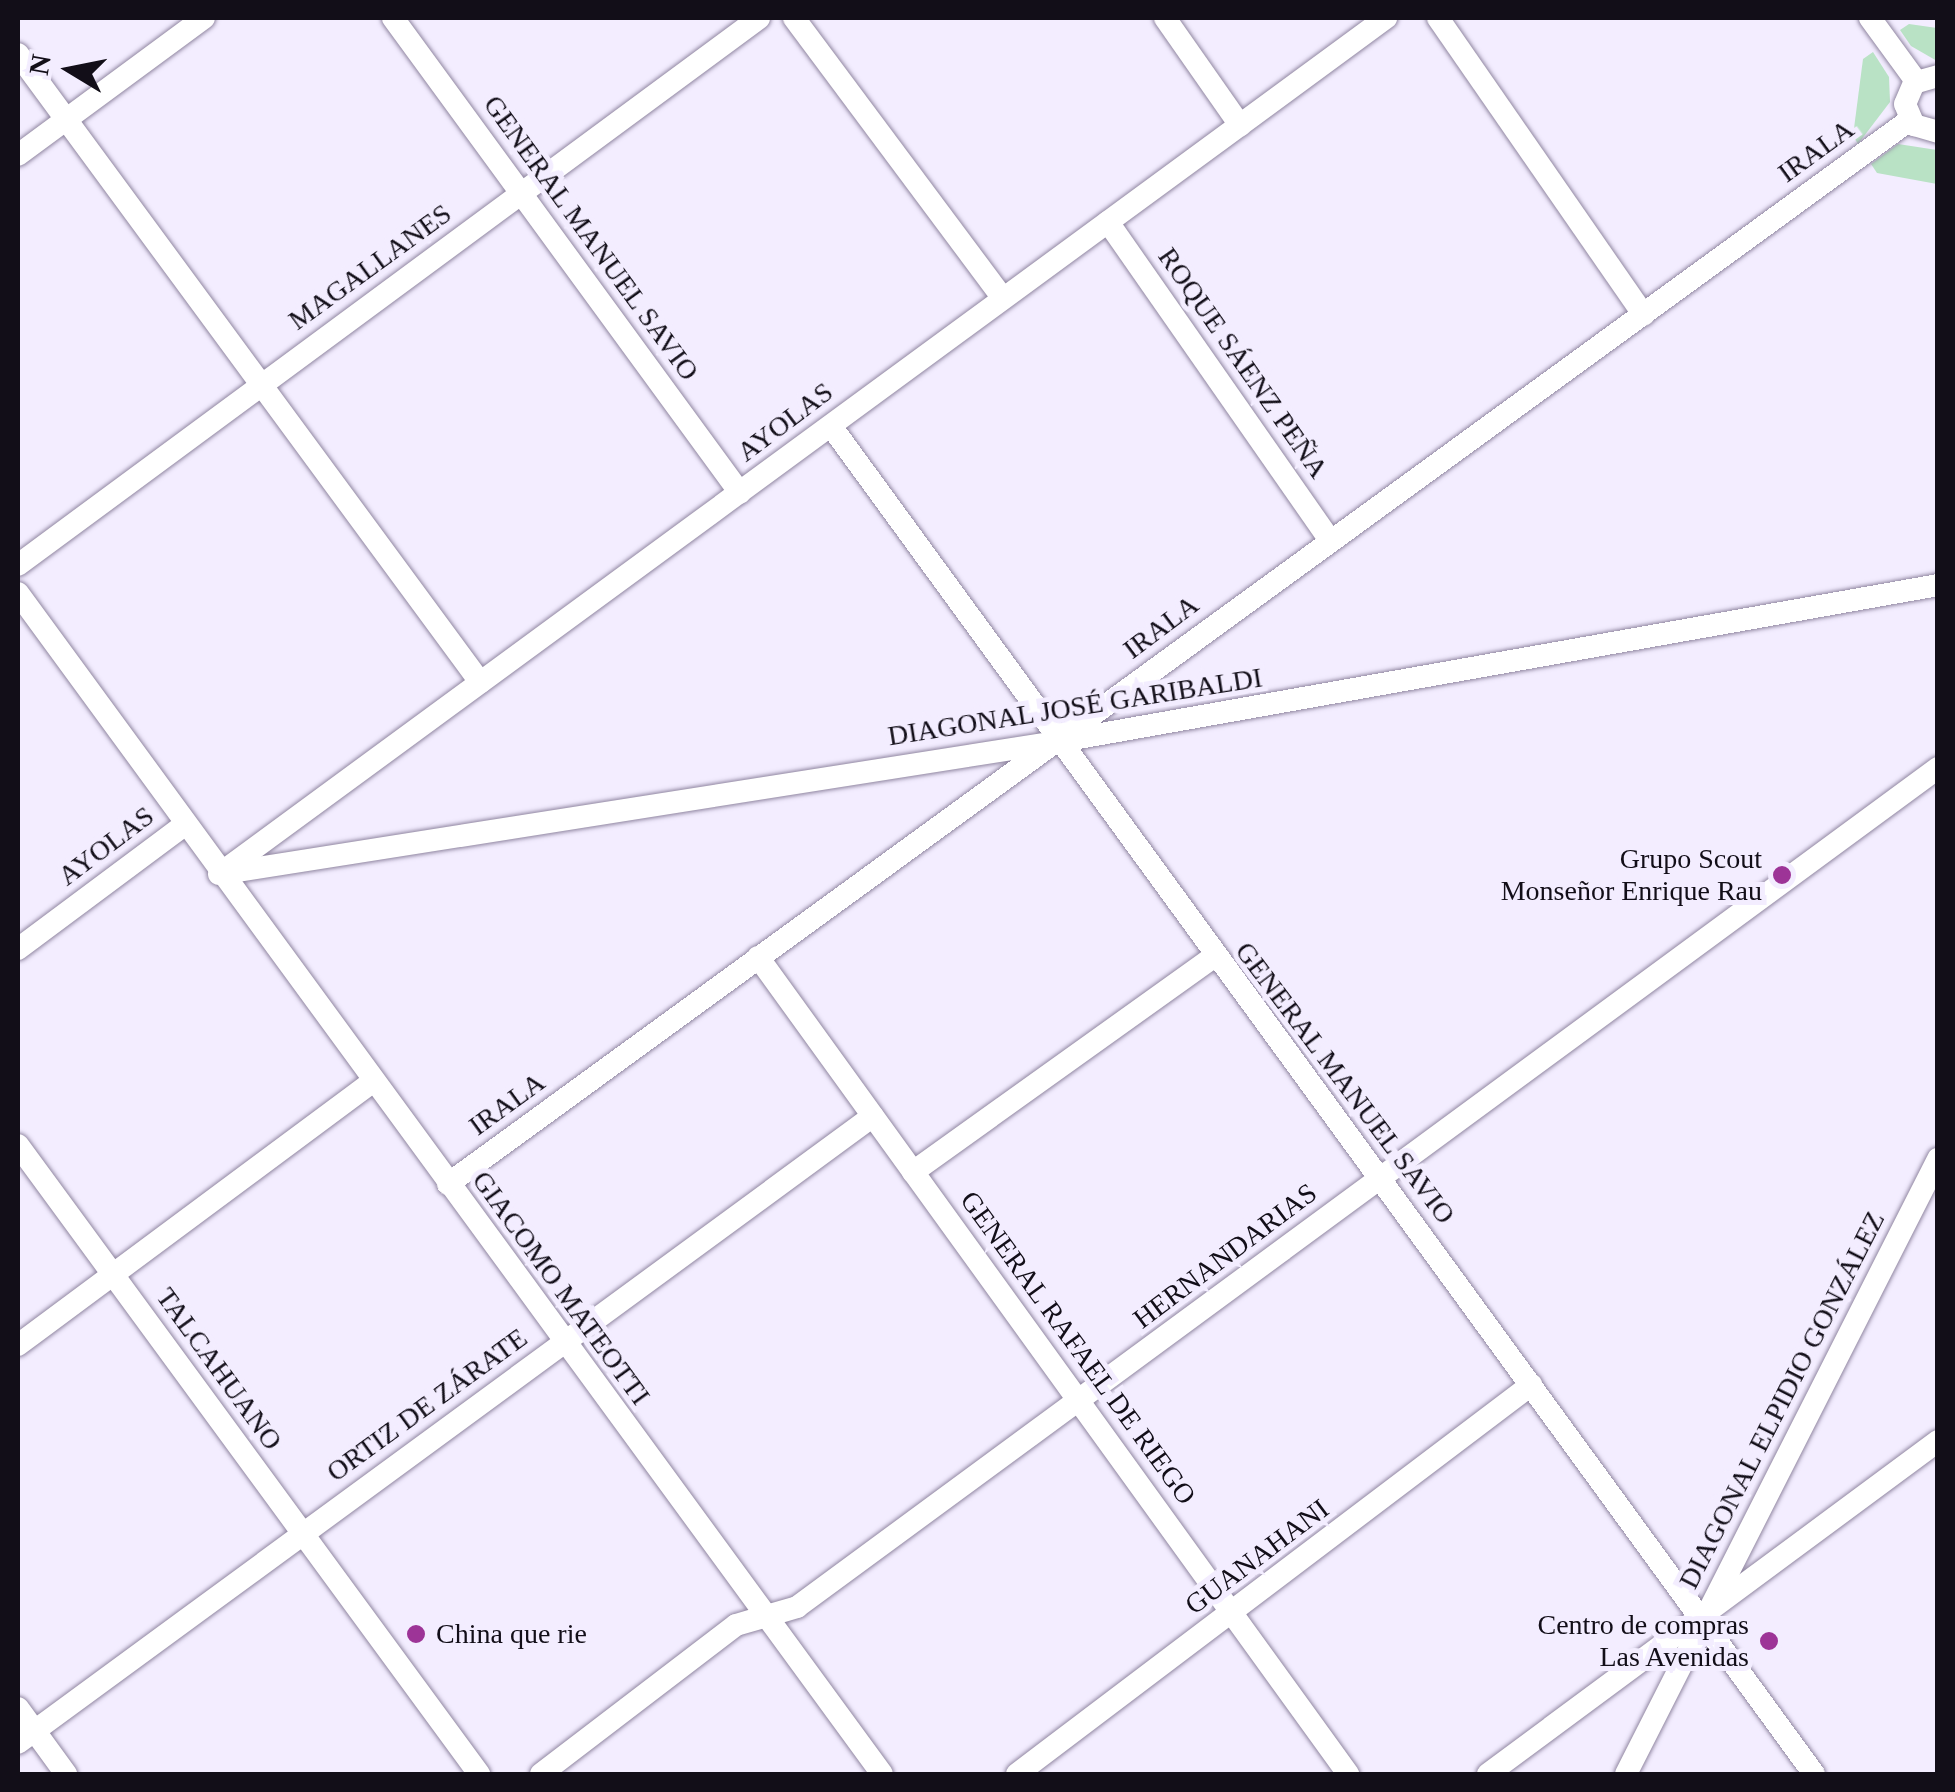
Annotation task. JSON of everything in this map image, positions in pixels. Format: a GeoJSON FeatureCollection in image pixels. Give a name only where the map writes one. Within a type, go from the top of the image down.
{"type":"FeatureCollection","features":[{"type":"Feature","properties":{"kind":"street"},"geometry":{"type":"LineString","coordinates":[[18,155],[204,18]]}},
{"type":"Feature","properties":{"kind":"street","name":"GENERAL MANUEL SAVIO"},"geometry":{"type":"LineString","coordinates":[[393,18],[740,493]]}},
{"type":"Feature","properties":{"kind":"street","name":"MAGALLANES"},"geometry":{"type":"LineString","coordinates":[[18,566],[759,18]]}},
{"type":"Feature","properties":{"kind":"street"},"geometry":{"type":"LineString","coordinates":[[794,18],[1002,297]]}},
{"type":"Feature","properties":{"kind":"street"},"geometry":{"type":"LineString","coordinates":[[1165,18],[1240,125]]}},
{"type":"Feature","properties":{"kind":"street","name":"AYOLAS"},"geometry":{"type":"LineString","coordinates":[[219,874],[1386,18]]}},
{"type":"Feature","properties":{"kind":"street"},"geometry":{"type":"LineString","coordinates":[[1438,18],[1644,315]]}},
{"type":"Feature","properties":{"kind":"street"},"geometry":{"type":"LineString","coordinates":[[1870,18],[1927,78],[1905,100],[1910,120],[1938,132]]}},
{"type":"Feature","properties":{"kind":"street"},"geometry":{"type":"LineString","coordinates":[[18,54],[480,682]]}},
{"type":"Feature","properties":{"kind":"street","name":"IRALA"},"geometry":{"type":"LineString","coordinates":[[448,1184],[1329,539],[1910,120]]}},
{"type":"Feature","properties":{"kind":"street","name":"ROQUE SÁENZ PEÑA"},"geometry":{"type":"LineString","coordinates":[[1108,222],[1329,539]]}},
{"type":"Feature","properties":{"kind":"street","name":"GENERAL MANUEL SAVIO"},"geometry":{"type":"LineString","coordinates":[[831,426],[1056,742],[1213,957],[1381,1176],[1814,1774]]}},
{"type":"Feature","properties":{"kind":"street","name":"DIAGONAL JOSÉ GARIBALDI"},"geometry":{"type":"LineString","coordinates":[[219,874],[1056,742],[1938,585]]}},
{"type":"Feature","properties":{"kind":"street","name":"GIACOMO MATEOTTI"},"geometry":{"type":"LineString","coordinates":[[18,592],[182,826],[762,1617],[882,1774]]}},
{"type":"Feature","properties":{"kind":"street","name":"HERNANDARIAS"},"geometry":{"type":"LineString","coordinates":[[541,1774],[736,1624],[797,1607],[1080,1403],[1381,1176],[1938,768]]}},
{"type":"Feature","properties":{"kind":"street","name":"AYOLAS"},"geometry":{"type":"LineString","coordinates":[[18,949],[182,826]]}},
{"type":"Feature","properties":{"kind":"street","name":"GENERAL RAFAEL DE RIEGO"},"geometry":{"type":"LineString","coordinates":[[758,957],[1348,1774]]}},
{"type":"Feature","properties":{"kind":"street"},"geometry":{"type":"LineString","coordinates":[[914,1172],[1213,957]]}},
{"type":"Feature","properties":{"kind":"street"},"geometry":{"type":"LineString","coordinates":[[18,1345],[371,1084]]}},
{"type":"Feature","properties":{"kind":"street","name":"ORTIZ DE ZÁRATE"},"geometry":{"type":"LineString","coordinates":[[26,1737],[872,1116]]}},
{"type":"Feature","properties":{"kind":"street","name":"TALCAHUANO"},"geometry":{"type":"LineString","coordinates":[[18,1145],[480,1774]]}},
{"type":"Feature","properties":{"kind":"street","name":"DIAGONAL ELPIDIO GONZÁLEZ"},"geometry":{"type":"LineString","coordinates":[[1626,1774],[1938,1160]]}},
{"type":"Feature","properties":{"kind":"street","name":"GUANAHANI"},"geometry":{"type":"LineString","coordinates":[[1017,1774],[1530,1386]]}},
{"type":"Feature","properties":{"kind":"street"},"geometry":{"type":"LineString","coordinates":[[1488,1774],[1702,1622],[1938,1441]]}},
{"type":"Feature","properties":{"kind":"street"},"geometry":{"type":"LineString","coordinates":[[18,1708],[26,1737],[66,1774]]}},
{"type":"Feature","properties":{"kind":"green space"},"geometry":{"type":"Polygon","coordinates":[[[1909,24],[1937,28],[1937,61],[1911,46],[1900,30],[1909,24]]]}},
{"type":"Feature","properties":{"kind":"green space"},"geometry":{"type":"Polygon","coordinates":[[[1873,52],[1889,77],[1890,102],[1858,144],[1853,136],[1863,59],[1873,52]]]}},
{"type":"Feature","properties":{"kind":"green space"},"geometry":{"type":"Polygon","coordinates":[[[1898,144],[1937,150],[1937,184],[1877,173],[1871,164],[1898,144]]]}},
{"type":"Feature","properties":{"kind":"place","name":"Grupo Scout Monseñor Enrique Rau"},"geometry":{"type":"Point","coordinates":[1782,875]}},
{"type":"Feature","properties":{"kind":"place","name":"China que rie"},"geometry":{"type":"Point","coordinates":[416,1634]}},
{"type":"Feature","properties":{"kind":"place","name":"Centro de compras Las Avenidas"},"geometry":{"type":"Point","coordinates":[1769,1641]}}]}
